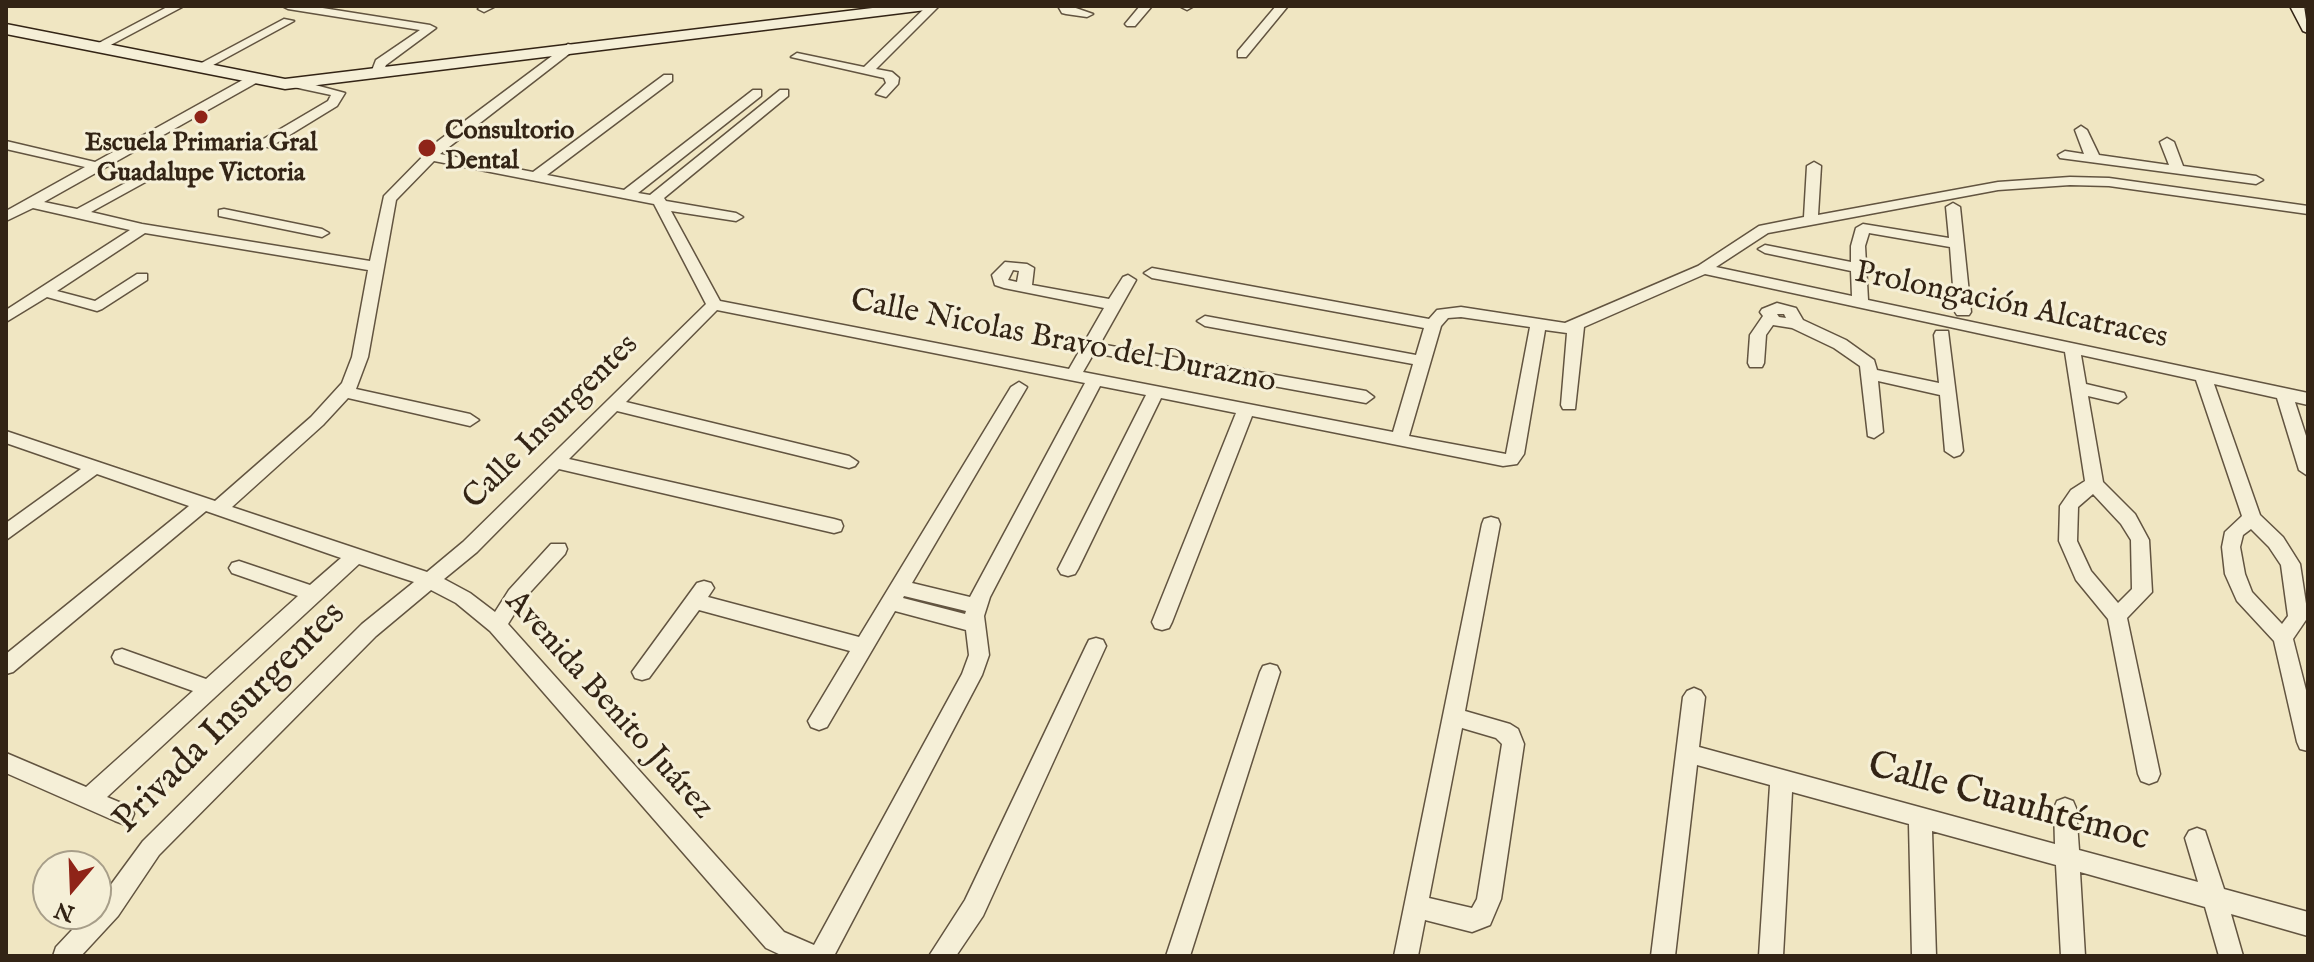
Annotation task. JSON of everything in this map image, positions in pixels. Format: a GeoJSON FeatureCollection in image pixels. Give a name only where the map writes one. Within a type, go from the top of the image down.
{"type":"FeatureCollection","features":[{"type":"Feature","properties":{"kind":"street"},"geometry":{"type":"LineString","coordinates":[[288,6],[430,28],[380,63],[377,73]]}},
{"type":"Feature","properties":{"kind":"street"},"geometry":{"type":"LineString","coordinates":[[293,83],[926,6]]}},
{"type":"Feature","properties":{"kind":"street"},"geometry":{"type":"LineString","coordinates":[[867,71],[933,6]]}},
{"type":"Feature","properties":{"kind":"street"},"geometry":{"type":"LineString","coordinates":[[1064,6],[1064,10],[1087,14]]}},
{"type":"Feature","properties":{"kind":"street"},"geometry":{"type":"LineString","coordinates":[[1131,24],[1146,6]]}},
{"type":"Feature","properties":{"kind":"street"},"geometry":{"type":"LineString","coordinates":[[1242,54],[1282,6]]}},
{"type":"Feature","properties":{"kind":"street"},"geometry":{"type":"LineString","coordinates":[[2297,6],[2308,28]]}},
{"type":"Feature","properties":{"kind":"street"},"geometry":{"type":"LineString","coordinates":[[101,45],[179,12]]}},
{"type":"Feature","properties":{"kind":"street"},"geometry":{"type":"LineString","coordinates":[[119,49],[179,12]]}},
{"type":"Feature","properties":{"kind":"street"},"geometry":{"type":"LineString","coordinates":[[200,67],[288,21]]}},
{"type":"Feature","properties":{"kind":"street"},"geometry":{"type":"LineString","coordinates":[[6,29],[101,45],[252,80],[293,83],[339,93],[333,103],[265,144]]}},
{"type":"Feature","properties":{"kind":"street"},"geometry":{"type":"LineString","coordinates":[[6,666],[212,506],[346,392],[360,357],[386,206],[429,156],[572,47]]}},
{"type":"Feature","properties":{"kind":"street"},"geometry":{"type":"LineString","coordinates":[[797,57],[893,78],[882,94]]}},
{"type":"Feature","properties":{"kind":"street"},"geometry":{"type":"LineString","coordinates":[[537,176],[668,78]]}},
{"type":"Feature","properties":{"kind":"street"},"geometry":{"type":"LineString","coordinates":[[6,217],[252,80]]}},
{"type":"Feature","properties":{"kind":"street"},"geometry":{"type":"LineString","coordinates":[[629,193],[757,93]]}},
{"type":"Feature","properties":{"kind":"street"},"geometry":{"type":"LineString","coordinates":[[658,202],[784,93]]}},
{"type":"Feature","properties":{"kind":"street"},"geometry":{"type":"LineString","coordinates":[[2081,130],[2093,158]]}},
{"type":"Feature","properties":{"kind":"street"},"geometry":{"type":"LineString","coordinates":[[2167,142],[2178,170]]}},
{"type":"Feature","properties":{"kind":"street"},"geometry":{"type":"LineString","coordinates":[[6,145],[96,166]]}},
{"type":"Feature","properties":{"kind":"street"},"geometry":{"type":"LineString","coordinates":[[2065,155],[2256,180]]}},
{"type":"Feature","properties":{"kind":"street"},"geometry":{"type":"LineString","coordinates":[[429,156],[629,193],[658,202],[736,217]]}},
{"type":"Feature","properties":{"kind":"street"},"geometry":{"type":"LineString","coordinates":[[2141,165],[2149,187]]}},
{"type":"Feature","properties":{"kind":"street"},"geometry":{"type":"LineString","coordinates":[[1811,219],[1814,166]]}},
{"type":"Feature","properties":{"kind":"street"},"geometry":{"type":"LineString","coordinates":[[78,214],[155,171]]}},
{"type":"Feature","properties":{"kind":"street"},"geometry":{"type":"LineString","coordinates":[[1400,438],[1433,325],[1443,313],[1461,312],[1559,329],[1576,325],[1703,269],[1753,233],[1811,219],[2031,182],[2070,181],[2149,187],[2308,210]]}},
{"type":"Feature","properties":{"kind":"street"},"geometry":{"type":"LineString","coordinates":[[658,202],[714,305]]}},
{"type":"Feature","properties":{"kind":"street"},"geometry":{"type":"LineString","coordinates":[[31,203],[142,228],[377,267]]}},
{"type":"Feature","properties":{"kind":"street"},"geometry":{"type":"LineString","coordinates":[[1953,207],[1963,312]]}},
{"type":"Feature","properties":{"kind":"street"},"geometry":{"type":"LineString","coordinates":[[224,213],[322,233]]}},
{"type":"Feature","properties":{"kind":"street"},"geometry":{"type":"LineString","coordinates":[[214,240],[248,218]]}},
{"type":"Feature","properties":{"kind":"street"},"geometry":{"type":"LineString","coordinates":[[6,317],[142,228]]}},
{"type":"Feature","properties":{"kind":"street"},"geometry":{"type":"LineString","coordinates":[[1860,303],[1859,237],[1863,228],[1956,244]]}},
{"type":"Feature","properties":{"kind":"street"},"geometry":{"type":"LineString","coordinates":[[1765,249],[1859,268]]}},
{"type":"Feature","properties":{"kind":"street","name":"Prolongación Alcatraces"},"geometry":{"type":"LineString","coordinates":[[1703,269],[2308,399]]}},
{"type":"Feature","properties":{"kind":"street"},"geometry":{"type":"LineString","coordinates":[[1152,273],[1433,325]]}},
{"type":"Feature","properties":{"kind":"street"},"geometry":{"type":"LineString","coordinates":[[44,292],[97,306],[142,277]]}},
{"type":"Feature","properties":{"kind":"street"},"geometry":{"type":"LineString","coordinates":[[1073,376],[1128,280]]}},
{"type":"Feature","properties":{"kind":"street"},"geometry":{"type":"LineString","coordinates":[[1024,287],[1114,305]]}},
{"type":"Feature","properties":{"kind":"street"},"geometry":{"type":"LineString","coordinates":[[1756,363],[1758,335],[1776,313],[1783,287]]}},
{"type":"Feature","properties":{"kind":"street","name":"Calle Nicolas Bravo del Durazno"},"geometry":{"type":"LineString","coordinates":[[714,305],[1400,438],[1495,460],[1511,460],[1515,454],[1538,326]]}},
{"type":"Feature","properties":{"kind":"street","name":"Calle Insurgentes"},"geometry":{"type":"LineString","coordinates":[[429,580],[470,547],[714,305]]}},
{"type":"Feature","properties":{"kind":"street"},"geometry":{"type":"LineString","coordinates":[[1776,313],[1782,323],[1793,322],[1861,357],[1871,374],[1874,432]]}},
{"type":"Feature","properties":{"kind":"street"},"geometry":{"type":"LineString","coordinates":[[1205,321],[1423,361]]}},
{"type":"Feature","properties":{"kind":"street"},"geometry":{"type":"LineString","coordinates":[[1569,405],[1576,325]]}},
{"type":"Feature","properties":{"kind":"street"},"geometry":{"type":"LineString","coordinates":[[1942,335],[1954,451]]}},
{"type":"Feature","properties":{"kind":"street"},"geometry":{"type":"LineString","coordinates":[[1090,347],[1366,397]]}},
{"type":"Feature","properties":{"kind":"street"},"geometry":{"type":"LineString","coordinates":[[2072,348],[2094,484],[2128,519],[2140,540],[2142,592],[2117,616]]}},
{"type":"Feature","properties":{"kind":"street"},"geometry":{"type":"LineString","coordinates":[[1203,401],[1217,370]]}},
{"type":"Feature","properties":{"kind":"street"},"geometry":{"type":"LineString","coordinates":[[1871,374],[1948,391]]}},
{"type":"Feature","properties":{"kind":"street"},"geometry":{"type":"LineString","coordinates":[[2203,376],[2252,518],[2276,542],[2290,564],[2298,617],[2283,638]]}},
{"type":"Feature","properties":{"kind":"street"},"geometry":{"type":"LineString","coordinates":[[821,956],[972,675],[979,646],[975,615],[1095,380]]}},
{"type":"Feature","properties":{"kind":"street"},"geometry":{"type":"LineString","coordinates":[[819,721],[1019,387]]}},
{"type":"Feature","properties":{"kind":"street"},"geometry":{"type":"LineString","coordinates":[[2079,388],[2118,397]]}},
{"type":"Feature","properties":{"kind":"street"},"geometry":{"type":"LineString","coordinates":[[346,392],[470,420]]}},
{"type":"Feature","properties":{"kind":"street"},"geometry":{"type":"LineString","coordinates":[[1068,569],[1156,392]]}},
{"type":"Feature","properties":{"kind":"street"},"geometry":{"type":"LineString","coordinates":[[2284,394],[2308,470]]}},
{"type":"Feature","properties":{"kind":"street"},"geometry":{"type":"LineString","coordinates":[[613,404],[849,462]]}},
{"type":"Feature","properties":{"kind":"street"},"geometry":{"type":"LineString","coordinates":[[1162,622],[1246,410]]}},
{"type":"Feature","properties":{"kind":"street","name":"Avenida Benito Juárez"},"geometry":{"type":"LineString","coordinates":[[6,437],[429,580],[463,598],[497,625],[775,940],[811,956]]}},
{"type":"Feature","properties":{"kind":"street"},"geometry":{"type":"LineString","coordinates":[[555,462],[834,526]]}},
{"type":"Feature","properties":{"kind":"street"},"geometry":{"type":"LineString","coordinates":[[6,533],[94,468]]}},
{"type":"Feature","properties":{"kind":"street"},"geometry":{"type":"LineString","coordinates":[[2094,484],[2077,495],[2069,506],[2068,541],[2083,575],[2117,616],[2149,774]]}},
{"type":"Feature","properties":{"kind":"street"},"geometry":{"type":"LineString","coordinates":[[2252,518],[2234,532],[2231,547],[2235,574],[2244,596],[2283,638],[2308,742]]}},
{"type":"Feature","properties":{"kind":"street"},"geometry":{"type":"LineString","coordinates":[[1406,956],[1491,524]]}},
{"type":"Feature","properties":{"kind":"street"},"geometry":{"type":"LineString","coordinates":[[497,625],[516,595],[558,549]]}},
{"type":"Feature","properties":{"kind":"street"},"geometry":{"type":"LineString","coordinates":[[88,800],[356,555]]}},
{"type":"Feature","properties":{"kind":"street"},"geometry":{"type":"LineString","coordinates":[[239,568],[314,594]]}},
{"type":"Feature","properties":{"kind":"street","name":"Privada Insurgentes"},"geometry":{"type":"LineString","coordinates":[[65,956],[109,908],[151,848],[369,630],[429,580]]}},
{"type":"Feature","properties":{"kind":"street"},"geometry":{"type":"LineString","coordinates":[[895,594],[975,615]]}},
{"type":"Feature","properties":{"kind":"street"},"geometry":{"type":"LineString","coordinates":[[642,672],[699,595],[864,646]]}},
{"type":"Feature","properties":{"kind":"street"},"geometry":{"type":"LineString","coordinates":[[940,954],[974,908],[1096,646]]}},
{"type":"Feature","properties":{"kind":"street"},"geometry":{"type":"LineString","coordinates":[[122,657],[210,689]]}},
{"type":"Feature","properties":{"kind":"street"},"geometry":{"type":"LineString","coordinates":[[1178,956],[1270,672]]}},
{"type":"Feature","properties":{"kind":"street"},"geometry":{"type":"LineString","coordinates":[[1663,956],[1694,697]]}},
{"type":"Feature","properties":{"kind":"street"},"geometry":{"type":"LineString","coordinates":[[1417,907],[1472,920],[1481,917],[1489,899],[1513,744],[1510,735],[1502,730],[1453,717]]}},
{"type":"Feature","properties":{"kind":"street","name":"Calle Cuauhtémoc"},"geometry":{"type":"LineString","coordinates":[[1688,753],[2308,924]]}},
{"type":"Feature","properties":{"kind":"street"},"geometry":{"type":"LineString","coordinates":[[6,763],[123,814]]}},
{"type":"Feature","properties":{"kind":"street"},"geometry":{"type":"LineString","coordinates":[[1771,956],[1782,779]]}},
{"type":"Feature","properties":{"kind":"street"},"geometry":{"type":"LineString","coordinates":[[2065,808],[2073,956]]}},
{"type":"Feature","properties":{"kind":"street"},"geometry":{"type":"LineString","coordinates":[[1920,817],[1924,956]]}},
{"type":"Feature","properties":{"kind":"street"},"geometry":{"type":"LineString","coordinates":[[2197,838],[2231,956]]}},
{"type":"Feature","properties":{"kind":"place","name":"Escuela Primaria Gral Guadalupe Victoria"},"geometry":{"type":"Point","coordinates":[201,117]}},
{"type":"Feature","properties":{"kind":"place","name":"Consultorio Dental"},"geometry":{"type":"Point","coordinates":[427,148]}}]}
